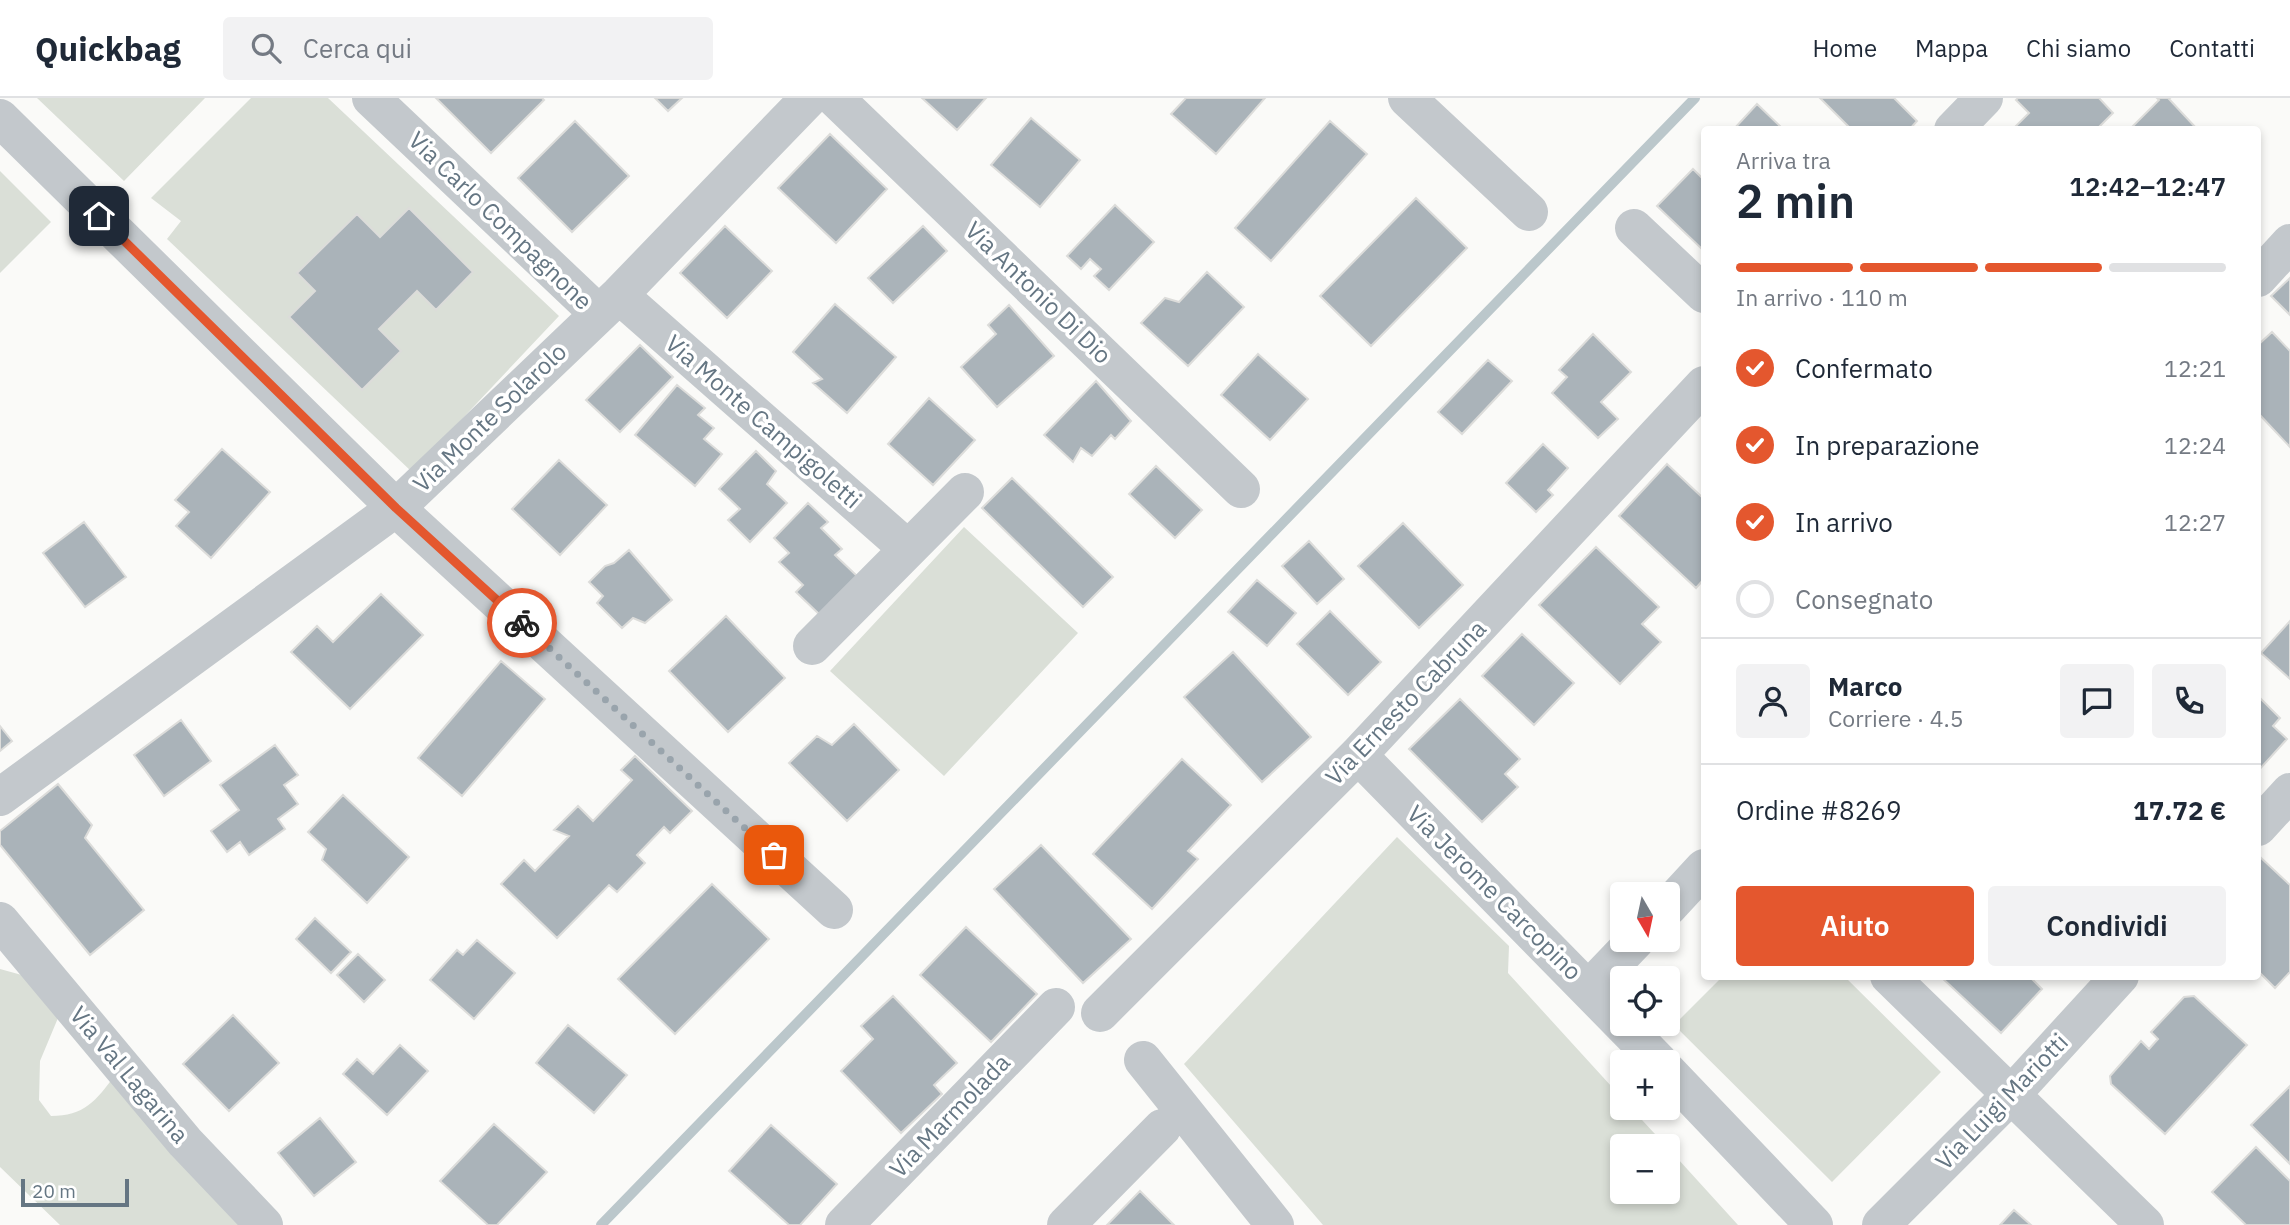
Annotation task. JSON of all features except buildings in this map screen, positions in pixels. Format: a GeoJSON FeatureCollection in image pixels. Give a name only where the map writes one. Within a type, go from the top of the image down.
{"type":"FeatureCollection","features":[{"type":"Feature","properties":{"kind":"street","name":"Via Carlo Compagnone"},"geometry":{"type":"LineString","coordinates":[[371,98],[609,305]]}},
{"type":"Feature","properties":{"kind":"street","name":"Via Monte Solarolo"},"geometry":{"type":"LineString","coordinates":[[0,797],[396,508],[609,305],[809,98]]}},
{"type":"Feature","properties":{"kind":"street","name":"Via Antonio Di Dio"},"geometry":{"type":"LineString","coordinates":[[835,98],[1241,489]]}},
{"type":"Feature","properties":{"kind":"street"},"geometry":{"type":"LineString","coordinates":[[1407,98],[1529,212]]}},
{"type":"Feature","properties":{"kind":"street"},"geometry":{"type":"LineString","coordinates":[[1957,126],[1984,98]]}},
{"type":"Feature","properties":{"kind":"street"},"geometry":{"type":"LineString","coordinates":[[0,118],[396,508],[834,910]]}},
{"type":"Feature","properties":{"kind":"street"},"geometry":{"type":"LineString","coordinates":[[1634,228],[1701,291]]}},
{"type":"Feature","properties":{"kind":"street"},"geometry":{"type":"LineString","coordinates":[[2261,275],[2290,243]]}},
{"type":"Feature","properties":{"kind":"street","name":"Via Monte Campigoletti"},"geometry":{"type":"LineString","coordinates":[[609,305],[908,549]]}},
{"type":"Feature","properties":{"kind":"street","name":"Via Ernesto Cabruna"},"geometry":{"type":"LineString","coordinates":[[1100,1013],[1358,755],[1701,388]]}},
{"type":"Feature","properties":{"kind":"street"},"geometry":{"type":"LineString","coordinates":[[812,646],[965,492]]}},
{"type":"Feature","properties":{"kind":"street","name":"Via Jerome Carcopino"},"geometry":{"type":"LineString","coordinates":[[1358,755],[1647,1050]]}},
{"type":"Feature","properties":{"kind":"street"},"geometry":{"type":"LineString","coordinates":[[1680,894],[1701,871]]}},
{"type":"Feature","properties":{"kind":"street","name":"Via Val Lagarina"},"geometry":{"type":"LineString","coordinates":[[0,921],[185,1142],[264,1225]]}},
{"type":"Feature","properties":{"kind":"street"},"geometry":{"type":"LineString","coordinates":[[1589,989],[1624,952]]}},
{"type":"Feature","properties":{"kind":"street"},"geometry":{"type":"LineString","coordinates":[[1893,980],[2145,1225]]}},
{"type":"Feature","properties":{"kind":"street","name":"Via Luigi Mariotti"},"geometry":{"type":"LineString","coordinates":[[1881,1225],[2011,1095],[2116,980]]}},
{"type":"Feature","properties":{"kind":"street","name":"Via Marmolada"},"geometry":{"type":"LineString","coordinates":[[844,1225],[1055,1007]]}},
{"type":"Feature","properties":{"kind":"street"},"geometry":{"type":"LineString","coordinates":[[1143,1060],[1275,1225]]}},
{"type":"Feature","properties":{"kind":"street"},"geometry":{"type":"LineString","coordinates":[[1680,1085],[1814,1225]]}},
{"type":"Feature","properties":{"kind":"street"},"geometry":{"type":"LineString","coordinates":[[1066,1225],[1162,1128]]}},
{"type":"Feature","properties":{"kind":"shaded area"},"geometry":{"type":"Polygon","coordinates":[[[37,98],[205,98],[124,181],[37,98]]]}},
{"type":"Feature","properties":{"kind":"shaded area"},"geometry":{"type":"Polygon","coordinates":[[[251,98],[328,98],[559,316],[412,472],[167,239],[181,221],[151,198],[251,98]]]}},
{"type":"Feature","properties":{"kind":"shaded area"},"geometry":{"type":"Polygon","coordinates":[[[0,171],[51,222],[0,273],[0,171]]]}},
{"type":"Feature","properties":{"kind":"shaded area"},"geometry":{"type":"Polygon","coordinates":[[[964,527],[1078,633],[944,776],[830,671],[964,527]]]}},
{"type":"Feature","properties":{"kind":"shaded area"},"geometry":{"type":"Polygon","coordinates":[[[1397,837],[1509,946],[1508,973],[1610,1085],[1610,1120],[1642,1120],[1655,1134],[1610,1134],[1610,1204],[1680,1204],[1680,1161],[1738,1225],[1323,1225],[1184,1064],[1397,837]]]}},
{"type":"Feature","properties":{"kind":"shaded area"},"geometry":{"type":"Polygon","coordinates":[[[0,969],[29,977],[58,1018],[40,1061],[39,1100],[51,1116],[81,1110],[102,1092],[115,1075],[239,1225],[60,1225],[0,1167],[0,969]]]}},
{"type":"Feature","properties":{"kind":"shaded area"},"geometry":{"type":"Polygon","coordinates":[[[1719,980],[1848,980],[1941,1072],[1832,1182],[1680,1031],[1680,1019],[1719,980]]]}},
{"type":"Feature","properties":{"kind":"waterway"},"geometry":{"type":"LineString","coordinates":[[601,1225],[1695,98]]}},
{"type":"Feature","properties":{"kind":"way so far"},"geometry":{"type":"LineString","coordinates":[[522,623],[774,855]]}},
{"type":"Feature","properties":{"kind":"route"},"geometry":{"type":"LineString","coordinates":[[99,216],[396,508],[522,623]]}}]}
